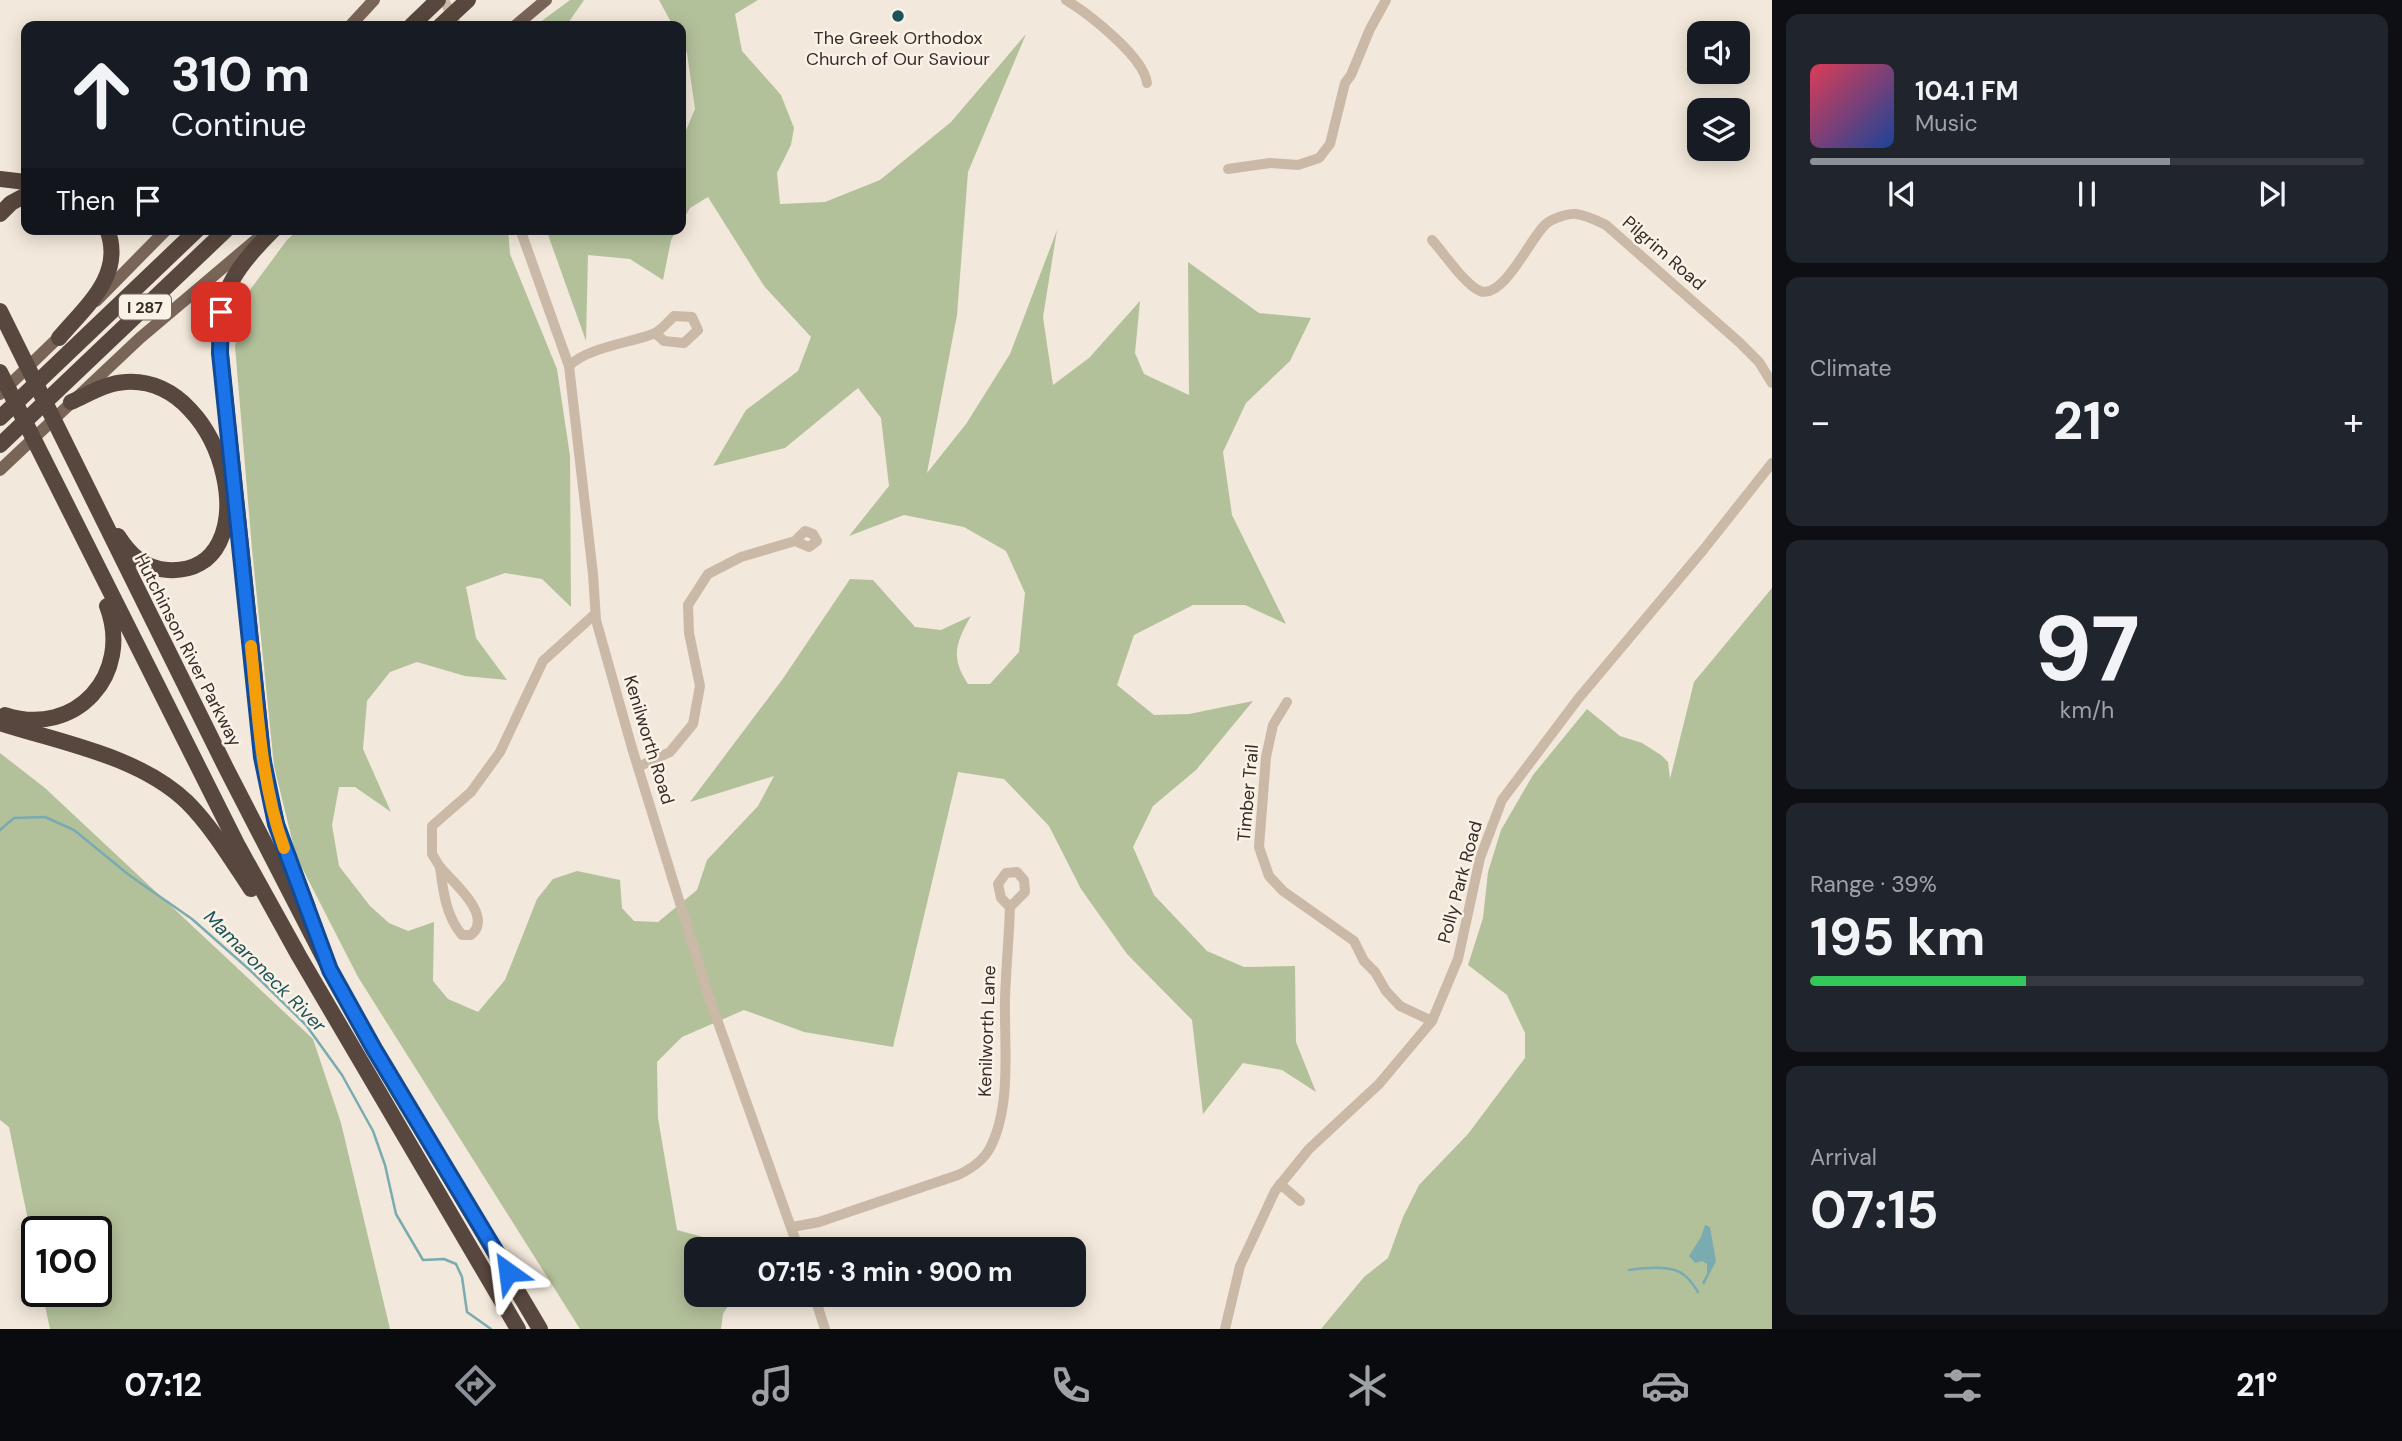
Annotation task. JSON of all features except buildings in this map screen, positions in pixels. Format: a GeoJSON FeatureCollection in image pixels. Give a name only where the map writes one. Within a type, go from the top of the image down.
{"type":"FeatureCollection","features":[{"type":"Feature","properties":{"kind":"highway"},"geometry":{"type":"LineString","coordinates":[[416,21],[438,0]]}},
{"type":"Feature","properties":{"kind":"highway"},"geometry":{"type":"LineString","coordinates":[[445,21],[468,0]]}},
{"type":"Feature","properties":{"kind":"highway"},"geometry":{"type":"LineString","coordinates":[[0,179],[21,181]]}},
{"type":"Feature","properties":{"kind":"highway"},"geometry":{"type":"LineString","coordinates":[[0,214],[21,198]]}},
{"type":"Feature","properties":{"kind":"highway"},"geometry":{"type":"LineString","coordinates":[[59,338],[100,289],[108,275],[112,253],[108,235]]}},
{"type":"Feature","properties":{"kind":"highway","name":"I 287"},"geometry":{"type":"LineString","coordinates":[[0,418],[192,235]]}},
{"type":"Feature","properties":{"kind":"highway","name":"I 287"},"geometry":{"type":"LineString","coordinates":[[3,443],[221,235]]}},
{"type":"Feature","properties":{"kind":"highway"},"geometry":{"type":"LineString","coordinates":[[266,235],[243,261],[232,280],[222,306],[219,338],[268,790],[282,841],[330,970]]}},
{"type":"Feature","properties":{"kind":"highway"},"geometry":{"type":"LineString","coordinates":[[0,305],[8,327]]}},
{"type":"Feature","properties":{"kind":"highway","name":"Hutchinson River Parkway"},"geometry":{"type":"LineString","coordinates":[[0,311],[220,756],[330,970],[370,1043],[540,1329]]}},
{"type":"Feature","properties":{"kind":"highway"},"geometry":{"type":"LineString","coordinates":[[0,372],[6,395]]}},
{"type":"Feature","properties":{"kind":"highway"},"geometry":{"type":"LineString","coordinates":[[0,379],[231,833],[313,980],[518,1329]]}},
{"type":"Feature","properties":{"kind":"highway"},"geometry":{"type":"LineString","coordinates":[[71,402],[106,386],[129,382],[157,387],[187,405],[206,428],[218,453],[226,498],[227,518],[223,534],[212,553],[193,566],[173,570],[148,566],[125,547],[84,480]]}},
{"type":"Feature","properties":{"kind":"highway"},"geometry":{"type":"LineString","coordinates":[[0,713],[32,720],[64,714],[91,696],[109,670],[114,652],[114,625],[79,531]]}},
{"type":"Feature","properties":{"kind":"highway"},"geometry":{"type":"LineString","coordinates":[[0,723],[133,766],[180,795],[211,831],[313,980]]}},
{"type":"Feature","properties":{"kind":"main road"},"geometry":{"type":"LineString","coordinates":[[355,21],[374,0]]}},
{"type":"Feature","properties":{"kind":"main road"},"geometry":{"type":"LineString","coordinates":[[521,21],[546,0]]}},
{"type":"Feature","properties":{"kind":"main road"},"geometry":{"type":"LineString","coordinates":[[6,395],[46,350],[161,235]]}},
{"type":"Feature","properties":{"kind":"main road"},"geometry":{"type":"LineString","coordinates":[[0,470],[151,328],[264,235]]}},
{"type":"Feature","properties":{"kind":"street"},"geometry":{"type":"LineString","coordinates":[[444,0],[454,21]]}},
{"type":"Feature","properties":{"kind":"street"},"geometry":{"type":"LineString","coordinates":[[1066,0],[1124,48],[1142,69],[1147,83]]}},
{"type":"Feature","properties":{"kind":"street"},"geometry":{"type":"LineString","coordinates":[[1228,169],[1270,163],[1298,165],[1320,158],[1330,144],[1345,83],[1387,0]]}},
{"type":"Feature","properties":{"kind":"street","name":"Pilgrim Road"},"geometry":{"type":"LineString","coordinates":[[1432,240],[1468,281],[1481,291],[1487,291],[1496,287],[1512,272],[1547,223],[1573,213],[1588,217],[1606,225],[1739,342],[1759,362],[1772,383]]}},
{"type":"Feature","properties":{"kind":"street","name":"Kenilworth Road"},"geometry":{"type":"LineString","coordinates":[[522,235],[569,366],[593,574],[595,614],[638,767],[709,997],[795,1237]]}},
{"type":"Feature","properties":{"kind":"street"},"geometry":{"type":"LineString","coordinates":[[569,366],[586,356],[655,333]]}},
{"type":"Feature","properties":{"kind":"street","name":"Polly Park Road"},"geometry":{"type":"LineString","coordinates":[[1224,1329],[1240,1266],[1262,1216],[1280,1184],[1309,1149],[1379,1084],[1432,1021],[1458,959],[1480,858],[1502,800],[1578,699],[1772,463]]}},
{"type":"Feature","properties":{"kind":"street"},"geometry":{"type":"LineString","coordinates":[[638,767],[670,752],[693,724],[700,686],[689,633],[688,605],[708,574],[741,557],[795,541]]}},
{"type":"Feature","properties":{"kind":"street"},"geometry":{"type":"LineString","coordinates":[[440,867],[445,900],[453,923],[462,935],[471,935],[477,930],[478,914],[432,855],[432,826],[471,792],[500,752],[543,662],[595,614]]}},
{"type":"Feature","properties":{"kind":"street","name":"Timber Trail"},"geometry":{"type":"LineString","coordinates":[[1287,702],[1273,725],[1266,757],[1259,847],[1269,876],[1283,891],[1354,941],[1364,961],[1400,1006],[1432,1021]]}},
{"type":"Feature","properties":{"kind":"street","name":"Kenilworth Lane"},"geometry":{"type":"LineString","coordinates":[[792,1227],[819,1222],[958,1175],[969,1170],[989,1150],[1003,1095],[1010,907]]}},
{"type":"Feature","properties":{"kind":"street"},"geometry":{"type":"LineString","coordinates":[[1280,1184],[1300,1201]]}},
{"type":"Feature","properties":{"kind":"street"},"geometry":{"type":"LineString","coordinates":[[818,1307],[825,1329]]}},
{"type":"Feature","properties":{"kind":"green space"},"geometry":{"type":"Polygon","coordinates":[[[570,0],[584,0],[569,21],[542,21],[570,0]]]}},
{"type":"Feature","properties":{"kind":"green space"},"geometry":{"type":"Polygon","coordinates":[[[659,0],[758,0],[735,14],[742,51],[781,95],[794,128],[791,145],[777,173],[780,204],[825,202],[880,180],[951,122],[1026,34],[968,172],[957,315],[927,473],[966,424],[1010,354],[1057,230],[1043,317],[1053,385],[1089,358],[1140,301],[1135,353],[1144,374],[1189,395],[1188,262],[1259,313],[1311,318],[1290,361],[1246,403],[1223,452],[1232,515],[1286,624],[1245,605],[1193,605],[1134,635],[1117,685],[1154,715],[1189,714],[1253,701],[1196,770],[1153,806],[1133,847],[1154,895],[1207,951],[1244,967],[1295,966],[1296,1042],[1316,1092],[1282,1070],[1243,1063],[1203,1114],[1192,1020],[1127,954],[1081,889],[1049,826],[1004,779],[958,772],[893,1047],[804,1032],[744,1010],[682,1037],[657,1062],[658,1118],[677,1230],[703,1237],[684,1237],[684,1307],[727,1307],[723,1314],[721,1329],[580,1329],[358,977],[296,856],[274,766],[235,346],[250,290],[292,235],[508,235],[510,254],[557,369],[570,456],[571,607],[542,579],[505,573],[466,587],[476,638],[507,680],[465,676],[417,662],[390,672],[367,701],[363,749],[391,812],[355,787],[339,787],[332,825],[339,866],[370,906],[389,923],[408,931],[434,922],[433,981],[448,999],[478,1012],[505,980],[537,899],[553,879],[577,871],[620,880],[622,908],[634,921],[658,922],[697,890],[707,860],[758,806],[774,776],[690,802],[782,680],[850,579],[873,580],[915,627],[941,630],[971,616],[957,650],[959,666],[968,684],[990,684],[1019,652],[1025,593],[1006,551],[964,527],[904,515],[849,536],[889,486],[881,418],[858,388],[785,448],[713,466],[746,410],[798,371],[811,337],[764,286],[708,197],[690,208],[686,215],[686,130],[695,109],[686,51],[686,21],[670,21],[659,0]]]}},
{"type":"Feature","properties":{"kind":"green space"},"geometry":{"type":"Polygon","coordinates":[[[548,235],[674,235],[663,280],[630,259],[588,255],[586,341],[548,235]]]}},
{"type":"Feature","properties":{"kind":"green space"},"geometry":{"type":"Polygon","coordinates":[[[1772,588],[1772,1329],[1321,1329],[1364,1277],[1388,1258],[1403,1217],[1419,1185],[1468,1134],[1525,1058],[1525,1033],[1507,995],[1468,965],[1483,918],[1488,872],[1501,830],[1533,775],[1587,709],[1620,736],[1642,743],[1661,755],[1668,762],[1670,779],[1694,682],[1772,588]]]}},
{"type":"Feature","properties":{"kind":"green space"},"geometry":{"type":"Polygon","coordinates":[[[0,753],[45,788],[313,1039],[341,1123],[390,1329],[50,1329],[45,1307],[112,1307],[112,1216],[27,1216],[9,1127],[0,1120],[0,753]]]}},
{"type":"Feature","properties":{"kind":"water"},"geometry":{"type":"Polygon","coordinates":[[[1705,1225],[1710,1227],[1716,1261],[1704,1285],[1702,1282],[1707,1274],[1707,1264],[1702,1261],[1695,1263],[1689,1256],[1705,1225]]]}},
{"type":"Feature","properties":{"kind":"waterway","name":"Mamaroneck River"},"geometry":{"type":"LineString","coordinates":[[0,830],[14,818],[45,817],[74,830],[129,875],[192,919],[306,1025],[342,1075],[373,1131],[385,1165],[396,1214],[423,1260],[444,1259],[456,1264],[462,1277],[467,1312],[491,1329]]}},
{"type":"Feature","properties":{"kind":"waterway"},"geometry":{"type":"LineString","coordinates":[[1629,1270],[1673,1270],[1686,1277],[1698,1292]]}},
{"type":"Feature","properties":{"kind":"slow traffic"},"geometry":{"type":"LineString","coordinates":[[251,646],[265,774],[284,848]]}},
{"type":"Feature","properties":{"kind":"place","name":"The Greek Orthodox Church of Our Saviour"},"geometry":{"type":"Point","coordinates":[898,16]}},
{"type":"Feature","properties":{"kind":"route"},"geometry":{"type":"LineString","coordinates":[[221,312],[220,353],[262,757],[276,824],[330,970],[374,1049],[508,1272]]}}]}
